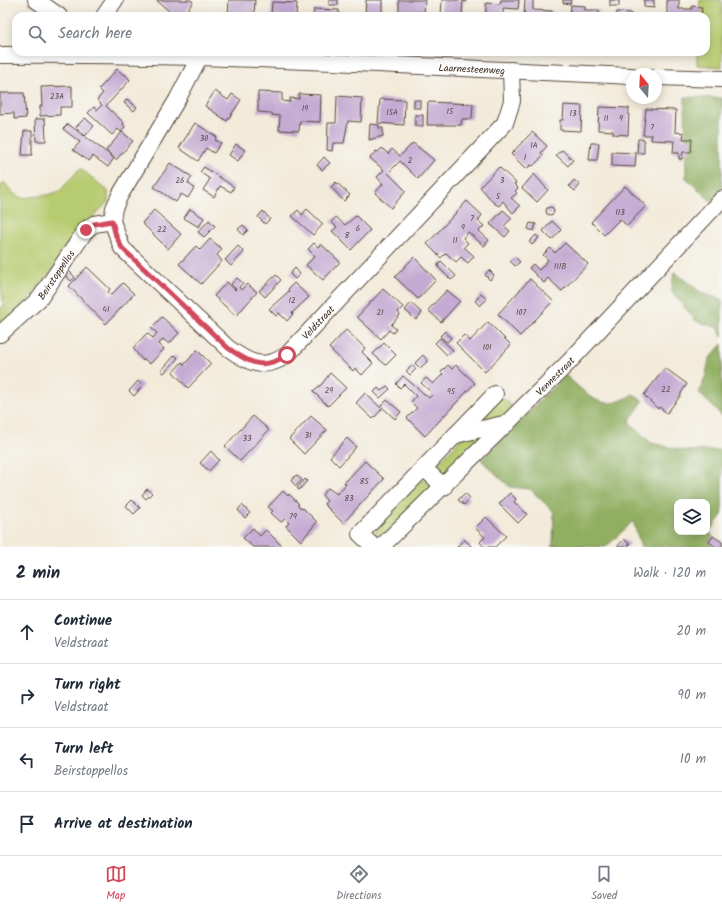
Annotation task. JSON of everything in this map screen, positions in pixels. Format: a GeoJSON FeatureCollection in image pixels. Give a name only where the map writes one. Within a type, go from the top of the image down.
{"type":"FeatureCollection","features":[{"type":"Feature","properties":{"kind":"street"},"geometry":{"type":"LineString","coordinates":[[36,0],[53,12]]}},
{"type":"Feature","properties":{"kind":"street"},"geometry":{"type":"LineString","coordinates":[[107,12],[115,0]]}},
{"type":"Feature","properties":{"kind":"street","name":"Laarnesteenweg"},"geometry":{"type":"LineString","coordinates":[[0,55],[12,55]]}},
{"type":"Feature","properties":{"kind":"street","name":"Laarnesteenweg"},"geometry":{"type":"LineString","coordinates":[[157,56],[271,59],[626,76]]}},
{"type":"Feature","properties":{"kind":"street"},"geometry":{"type":"LineString","coordinates":[[112,221],[114,208],[120,195],[177,100],[199,58]]}},
{"type":"Feature","properties":{"kind":"street","name":"Veldstraat"},"geometry":{"type":"LineString","coordinates":[[112,221],[116,236],[122,248],[228,348],[248,362],[277,362],[287,355],[302,340],[505,122],[512,101],[511,70]]}},
{"type":"Feature","properties":{"kind":"street"},"geometry":{"type":"LineString","coordinates":[[662,77],[722,79]]}},
{"type":"Feature","properties":{"kind":"street","name":"Vennestraat"},"geometry":{"type":"LineString","coordinates":[[382,547],[508,423],[608,321],[722,199]]}},
{"type":"Feature","properties":{"kind":"street","name":"Beirstoppellos"},"geometry":{"type":"LineString","coordinates":[[0,334],[40,298],[86,230],[94,224],[112,221]]}},
{"type":"Feature","properties":{"kind":"street"},"geometry":{"type":"LineString","coordinates":[[374,547],[360,534],[495,394]]}},
{"type":"Feature","properties":{"kind":"street"},"geometry":{"type":"LineString","coordinates":[[456,435],[508,423]]}},
{"type":"Feature","properties":{"kind":"street"},"geometry":{"type":"LineString","coordinates":[[424,468],[444,487]]}},
{"type":"Feature","properties":{"kind":"green space"},"geometry":{"type":"Polygon","coordinates":[[[700,0],[722,0],[722,67],[697,65],[697,56],[710,56],[710,12],[699,12],[700,0]]]}},
{"type":"Feature","properties":{"kind":"green space"},"geometry":{"type":"Polygon","coordinates":[[[685,97],[722,98],[722,191],[712,202],[686,178],[685,97]]]}},
{"type":"Feature","properties":{"kind":"green space"},"geometry":{"type":"Polygon","coordinates":[[[80,168],[108,191],[108,202],[90,220],[36,292],[0,328],[0,308],[4,307],[0,280],[0,187],[4,182],[14,194],[22,198],[47,195],[60,191],[80,168]]]}},
{"type":"Feature","properties":{"kind":"green space"},"geometry":{"type":"Polygon","coordinates":[[[674,272],[702,293],[722,300],[722,337],[719,328],[696,321],[671,291],[674,272]]]}},
{"type":"Feature","properties":{"kind":"green space"},"geometry":{"type":"Polygon","coordinates":[[[722,344],[722,416],[699,393],[706,375],[709,359],[722,344]]]}},
{"type":"Feature","properties":{"kind":"green space"},"geometry":{"type":"Polygon","coordinates":[[[565,375],[596,400],[613,403],[633,394],[643,401],[629,422],[651,443],[687,451],[719,450],[722,447],[722,515],[710,531],[710,499],[674,499],[674,535],[710,535],[710,533],[713,536],[709,542],[712,547],[641,547],[633,521],[606,547],[553,546],[554,512],[530,489],[510,487],[481,460],[565,375]]]}},
{"type":"Feature","properties":{"kind":"green space"},"geometry":{"type":"Polygon","coordinates":[[[500,396],[510,404],[514,411],[503,420],[468,429],[500,396]]]}},
{"type":"Feature","properties":{"kind":"green space"},"geometry":{"type":"Polygon","coordinates":[[[497,430],[454,472],[441,476],[437,473],[435,467],[461,438],[497,430]]]}},
{"type":"Feature","properties":{"kind":"green space"},"geometry":{"type":"Polygon","coordinates":[[[428,479],[431,483],[432,489],[380,538],[375,533],[378,524],[420,481],[428,479]]]}},
{"type":"Feature","properties":{"kind":"building"},"geometry":{"type":"Polygon","coordinates":[[[156,0],[191,0],[193,2],[186,12],[170,12],[156,0]]]}},
{"type":"Feature","properties":{"kind":"building"},"geometry":{"type":"Polygon","coordinates":[[[229,0],[255,0],[254,12],[228,12],[229,0]]]}},
{"type":"Feature","properties":{"kind":"building"},"geometry":{"type":"Polygon","coordinates":[[[329,0],[338,0],[338,5],[329,5],[329,0]]]}},
{"type":"Feature","properties":{"kind":"building"},"geometry":{"type":"Polygon","coordinates":[[[366,0],[382,0],[382,12],[365,12],[366,0]]]}},
{"type":"Feature","properties":{"kind":"building"},"geometry":{"type":"Polygon","coordinates":[[[399,0],[425,0],[424,12],[399,12],[399,0]]]}},
{"type":"Feature","properties":{"kind":"building"},"geometry":{"type":"Polygon","coordinates":[[[442,0],[466,0],[466,2],[463,1],[462,12],[441,12],[442,0]]]}},
{"type":"Feature","properties":{"kind":"building"},"geometry":{"type":"Polygon","coordinates":[[[501,0],[519,0],[518,9],[503,8],[503,12],[486,12],[486,3],[500,4],[501,0]]]}},
{"type":"Feature","properties":{"kind":"building"},"geometry":{"type":"Polygon","coordinates":[[[525,0],[533,0],[533,10],[552,11],[552,12],[524,12],[525,0]]]}},
{"type":"Feature","properties":{"kind":"building"},"geometry":{"type":"Polygon","coordinates":[[[563,0],[571,0],[570,4],[563,3],[563,0]]]}},
{"type":"Feature","properties":{"kind":"building"},"geometry":{"type":"Polygon","coordinates":[[[610,0],[619,0],[619,6],[610,6],[610,0]]]}},
{"type":"Feature","properties":{"kind":"building"},"geometry":{"type":"Polygon","coordinates":[[[644,0],[654,0],[654,8],[644,7],[644,0]]]}},
{"type":"Feature","properties":{"kind":"building"},"geometry":{"type":"Polygon","coordinates":[[[667,0],[679,0],[679,9],[692,9],[692,6],[702,7],[701,12],[667,12],[667,0]]]}},
{"type":"Feature","properties":{"kind":"building"},"geometry":{"type":"Polygon","coordinates":[[[272,2],[297,3],[296,12],[271,12],[272,2]]]}},
{"type":"Feature","properties":{"kind":"building"},"geometry":{"type":"Polygon","coordinates":[[[571,5],[585,6],[585,10],[599,10],[599,12],[570,12],[571,5]]]}},
{"type":"Feature","properties":{"kind":"building"},"geometry":{"type":"Polygon","coordinates":[[[314,9],[339,10],[339,12],[314,12],[314,9]]]}},
{"type":"Feature","properties":{"kind":"building"},"geometry":{"type":"Polygon","coordinates":[[[117,69],[124,75],[125,74],[130,80],[106,106],[124,123],[123,124],[125,127],[121,132],[118,129],[112,135],[88,113],[94,107],[97,110],[102,105],[97,100],[103,93],[99,89],[117,69]]]}},
{"type":"Feature","properties":{"kind":"building"},"geometry":{"type":"Polygon","coordinates":[[[72,86],[72,107],[60,107],[60,115],[40,116],[40,106],[42,106],[41,87],[72,86]]]}},
{"type":"Feature","properties":{"kind":"building"},"geometry":{"type":"Polygon","coordinates":[[[215,91],[228,100],[232,94],[241,100],[227,121],[205,106],[215,91]]]}},
{"type":"Feature","properties":{"kind":"building"},"geometry":{"type":"Polygon","coordinates":[[[258,92],[282,93],[282,101],[290,102],[290,98],[299,99],[299,94],[321,95],[320,122],[300,121],[299,131],[279,130],[280,116],[272,115],[272,113],[258,112],[258,92]]]}},
{"type":"Feature","properties":{"kind":"building"},"geometry":{"type":"Polygon","coordinates":[[[0,93],[24,93],[26,118],[14,119],[14,113],[0,114],[0,93]]]}},
{"type":"Feature","properties":{"kind":"building"},"geometry":{"type":"Polygon","coordinates":[[[337,96],[362,98],[361,122],[348,121],[344,143],[333,143],[332,151],[327,150],[328,123],[336,123],[337,96]]]}},
{"type":"Feature","properties":{"kind":"building"},"geometry":{"type":"Polygon","coordinates":[[[127,99],[137,107],[134,111],[124,103],[127,99]]]}},
{"type":"Feature","properties":{"kind":"building"},"geometry":{"type":"Polygon","coordinates":[[[380,99],[405,100],[404,125],[378,123],[380,99]]]}},
{"type":"Feature","properties":{"kind":"building"},"geometry":{"type":"Polygon","coordinates":[[[414,100],[420,100],[420,108],[414,108],[414,100]]]}},
{"type":"Feature","properties":{"kind":"building"},"geometry":{"type":"Polygon","coordinates":[[[428,102],[473,104],[472,119],[462,119],[461,125],[427,125],[428,102]]]}},
{"type":"Feature","properties":{"kind":"building"},"geometry":{"type":"Polygon","coordinates":[[[564,105],[582,106],[581,131],[560,130],[560,120],[563,120],[564,105]]]}},
{"type":"Feature","properties":{"kind":"building"},"geometry":{"type":"Polygon","coordinates":[[[599,107],[629,108],[628,135],[613,134],[613,131],[598,130],[599,107]]]}},
{"type":"Feature","properties":{"kind":"building"},"geometry":{"type":"Polygon","coordinates":[[[646,109],[676,110],[675,132],[684,133],[683,139],[692,139],[691,152],[683,152],[682,159],[679,159],[679,153],[673,153],[674,141],[651,140],[652,135],[643,135],[646,109]]]}},
{"type":"Feature","properties":{"kind":"building"},"geometry":{"type":"Polygon","coordinates":[[[415,115],[423,115],[423,126],[415,126],[415,115]]]}},
{"type":"Feature","properties":{"kind":"building"},"geometry":{"type":"Polygon","coordinates":[[[85,118],[94,126],[85,136],[76,127],[85,118]]]}},
{"type":"Feature","properties":{"kind":"building"},"geometry":{"type":"Polygon","coordinates":[[[35,119],[45,119],[46,141],[36,141],[35,119]]]}},
{"type":"Feature","properties":{"kind":"building"},"geometry":{"type":"Polygon","coordinates":[[[195,123],[217,137],[215,140],[221,143],[214,153],[206,148],[198,161],[179,148],[195,123]]]}},
{"type":"Feature","properties":{"kind":"building"},"geometry":{"type":"Polygon","coordinates":[[[68,124],[114,158],[108,167],[93,156],[89,161],[73,150],[80,142],[63,129],[68,124]]]}},
{"type":"Feature","properties":{"kind":"building"},"geometry":{"type":"Polygon","coordinates":[[[370,124],[379,125],[379,128],[383,128],[383,136],[369,140],[370,124]]]}},
{"type":"Feature","properties":{"kind":"building"},"geometry":{"type":"Polygon","coordinates":[[[24,131],[32,131],[32,155],[22,155],[24,131]]]}},
{"type":"Feature","properties":{"kind":"building"},"geometry":{"type":"Polygon","coordinates":[[[122,132],[133,141],[116,160],[106,150],[122,132]]]}},
{"type":"Feature","properties":{"kind":"building"},"geometry":{"type":"Polygon","coordinates":[[[532,132],[547,146],[541,153],[543,155],[539,160],[533,166],[531,165],[526,169],[511,154],[532,132]]]}},
{"type":"Feature","properties":{"kind":"building"},"geometry":{"type":"Polygon","coordinates":[[[638,139],[644,139],[644,153],[637,153],[638,139]]]}},
{"type":"Feature","properties":{"kind":"building"},"geometry":{"type":"Polygon","coordinates":[[[413,143],[434,160],[418,179],[400,161],[388,173],[406,191],[391,208],[375,193],[383,184],[377,177],[384,170],[370,158],[376,151],[378,152],[382,148],[388,154],[392,149],[400,156],[413,143]]]}},
{"type":"Feature","properties":{"kind":"building"},"geometry":{"type":"Polygon","coordinates":[[[591,143],[599,143],[597,160],[589,160],[591,143]]]}},
{"type":"Feature","properties":{"kind":"building"},"geometry":{"type":"Polygon","coordinates":[[[236,144],[245,150],[238,161],[229,155],[236,144]]]}},
{"type":"Feature","properties":{"kind":"building"},"geometry":{"type":"Polygon","coordinates":[[[562,150],[573,160],[568,166],[556,155],[562,150]]]}},
{"type":"Feature","properties":{"kind":"building"},"geometry":{"type":"Polygon","coordinates":[[[612,152],[636,153],[635,167],[612,166],[612,152]]]}},
{"type":"Feature","properties":{"kind":"building"},"geometry":{"type":"Polygon","coordinates":[[[324,157],[330,163],[322,170],[317,165],[324,157]]]}},
{"type":"Feature","properties":{"kind":"building"},"geometry":{"type":"Polygon","coordinates":[[[170,163],[192,177],[188,183],[194,188],[188,198],[181,194],[176,202],[154,187],[170,163]]]}},
{"type":"Feature","properties":{"kind":"building"},"geometry":{"type":"Polygon","coordinates":[[[204,167],[234,187],[231,192],[220,186],[214,197],[203,190],[210,179],[200,172],[204,167]]]}},
{"type":"Feature","properties":{"kind":"building"},"geometry":{"type":"Polygon","coordinates":[[[499,167],[516,183],[514,184],[518,188],[515,191],[517,193],[511,198],[520,206],[513,213],[503,201],[499,206],[494,203],[480,187],[499,167]]]}},
{"type":"Feature","properties":{"kind":"building"},"geometry":{"type":"Polygon","coordinates":[[[534,174],[548,190],[537,202],[522,188],[534,174]]]}},
{"type":"Feature","properties":{"kind":"building"},"geometry":{"type":"Polygon","coordinates":[[[574,180],[580,185],[575,191],[569,186],[574,180]]]}},
{"type":"Feature","properties":{"kind":"building"},"geometry":{"type":"Polygon","coordinates":[[[336,182],[350,195],[344,201],[331,187],[336,182]]]}},
{"type":"Feature","properties":{"kind":"building"},"geometry":{"type":"Polygon","coordinates":[[[625,186],[646,206],[627,226],[620,219],[604,235],[591,222],[625,186]]]}},
{"type":"Feature","properties":{"kind":"building"},"geometry":{"type":"Polygon","coordinates":[[[467,201],[482,215],[478,221],[484,226],[479,231],[489,240],[484,246],[468,232],[463,238],[468,243],[464,247],[474,256],[468,263],[461,257],[456,262],[446,253],[441,258],[427,244],[467,201]]]}},
{"type":"Feature","properties":{"kind":"building"},"geometry":{"type":"Polygon","coordinates":[[[550,207],[553,208],[553,214],[550,215],[547,214],[546,211],[547,208],[550,207]]]}},
{"type":"Feature","properties":{"kind":"building"},"geometry":{"type":"Polygon","coordinates":[[[190,209],[204,218],[199,227],[184,218],[190,209]]]}},
{"type":"Feature","properties":{"kind":"building"},"geometry":{"type":"Polygon","coordinates":[[[307,209],[323,224],[313,235],[292,216],[298,210],[302,215],[307,209]]]}},
{"type":"Feature","properties":{"kind":"building"},"geometry":{"type":"Polygon","coordinates":[[[154,210],[181,234],[168,249],[142,223],[154,210]]]}},
{"type":"Feature","properties":{"kind":"building"},"geometry":{"type":"Polygon","coordinates":[[[503,210],[512,218],[504,226],[510,231],[505,237],[490,224],[503,210]]]}},
{"type":"Feature","properties":{"kind":"building"},"geometry":{"type":"Polygon","coordinates":[[[263,211],[270,219],[265,224],[258,217],[263,211]]]}},
{"type":"Feature","properties":{"kind":"building"},"geometry":{"type":"Polygon","coordinates":[[[356,216],[370,230],[351,250],[332,231],[337,227],[331,222],[336,217],[345,225],[356,216]]]}},
{"type":"Feature","properties":{"kind":"building"},"geometry":{"type":"Polygon","coordinates":[[[209,220],[215,226],[204,237],[198,232],[209,220]]]}},
{"type":"Feature","properties":{"kind":"building"},"geometry":{"type":"Polygon","coordinates":[[[552,221],[561,230],[552,240],[543,231],[552,221]]]}},
{"type":"Feature","properties":{"kind":"building"},"geometry":{"type":"Polygon","coordinates":[[[530,223],[536,224],[534,231],[528,229],[530,223]]]}},
{"type":"Feature","properties":{"kind":"building"},"geometry":{"type":"Polygon","coordinates":[[[243,225],[248,230],[243,235],[238,229],[243,225]]]}},
{"type":"Feature","properties":{"kind":"building"},"geometry":{"type":"Polygon","coordinates":[[[536,235],[539,238],[532,245],[529,242],[536,235]]]}},
{"type":"Feature","properties":{"kind":"building"},"geometry":{"type":"Polygon","coordinates":[[[210,239],[222,249],[217,255],[222,261],[201,284],[179,264],[196,246],[200,250],[210,239]]]}},
{"type":"Feature","properties":{"kind":"building"},"geometry":{"type":"Polygon","coordinates":[[[314,243],[318,247],[321,244],[340,262],[323,280],[306,265],[315,256],[308,249],[314,243]]]}},
{"type":"Feature","properties":{"kind":"building"},"geometry":{"type":"Polygon","coordinates":[[[565,243],[588,264],[562,291],[548,278],[544,283],[529,268],[533,264],[539,270],[548,260],[543,255],[550,248],[555,253],[565,243]]]}},
{"type":"Feature","properties":{"kind":"building"},"geometry":{"type":"Polygon","coordinates":[[[238,246],[244,252],[231,266],[225,260],[238,246]]]}},
{"type":"Feature","properties":{"kind":"building"},"geometry":{"type":"Polygon","coordinates":[[[414,257],[436,280],[418,299],[395,277],[414,257]]]}},
{"type":"Feature","properties":{"kind":"building"},"geometry":{"type":"Polygon","coordinates":[[[515,257],[520,262],[515,266],[510,261],[515,257]]]}},
{"type":"Feature","properties":{"kind":"building"},"geometry":{"type":"Polygon","coordinates":[[[441,261],[456,276],[451,280],[439,268],[438,265],[441,261]]]}},
{"type":"Feature","properties":{"kind":"building"},"geometry":{"type":"Polygon","coordinates":[[[87,267],[110,289],[108,292],[111,295],[123,283],[134,294],[106,324],[69,286],[87,267]]]}},
{"type":"Feature","properties":{"kind":"building"},"geometry":{"type":"Polygon","coordinates":[[[295,268],[300,274],[295,279],[290,274],[295,268]]]}},
{"type":"Feature","properties":{"kind":"building"},"geometry":{"type":"Polygon","coordinates":[[[68,270],[75,277],[71,281],[63,273],[68,270]]]}},
{"type":"Feature","properties":{"kind":"building"},"geometry":{"type":"Polygon","coordinates":[[[489,270],[494,275],[490,280],[485,275],[489,270]]]}},
{"type":"Feature","properties":{"kind":"building"},"geometry":{"type":"Polygon","coordinates":[[[276,275],[281,280],[265,297],[259,291],[276,275]]]}},
{"type":"Feature","properties":{"kind":"building"},"geometry":{"type":"Polygon","coordinates":[[[237,278],[243,283],[239,287],[241,290],[247,284],[257,292],[236,316],[214,296],[227,282],[235,290],[236,289],[231,284],[237,278]]]}},
{"type":"Feature","properties":{"kind":"building"},"geometry":{"type":"Polygon","coordinates":[[[530,279],[553,301],[520,336],[498,314],[530,279]]]}},
{"type":"Feature","properties":{"kind":"building"},"geometry":{"type":"Polygon","coordinates":[[[294,283],[309,297],[292,313],[293,314],[287,321],[279,313],[276,316],[269,309],[289,291],[288,289],[294,283]]]}},
{"type":"Feature","properties":{"kind":"building"},"geometry":{"type":"Polygon","coordinates":[[[383,289],[403,307],[398,312],[400,315],[391,325],[396,329],[393,333],[389,330],[381,339],[357,317],[383,289]]]}},
{"type":"Feature","properties":{"kind":"building"},"geometry":{"type":"Polygon","coordinates":[[[447,290],[460,301],[441,322],[428,310],[447,290]]]}},
{"type":"Feature","properties":{"kind":"building"},"geometry":{"type":"Polygon","coordinates":[[[481,294],[487,299],[480,306],[475,301],[481,294]]]}},
{"type":"Feature","properties":{"kind":"building"},"geometry":{"type":"Polygon","coordinates":[[[411,303],[422,313],[416,320],[405,310],[411,303]]]}},
{"type":"Feature","properties":{"kind":"building"},"geometry":{"type":"Polygon","coordinates":[[[162,317],[179,333],[169,344],[163,339],[159,344],[164,349],[150,364],[144,359],[143,361],[133,348],[147,333],[153,338],[157,333],[151,328],[162,317]]]}},
{"type":"Feature","properties":{"kind":"building"},"geometry":{"type":"Polygon","coordinates":[[[488,322],[511,345],[485,372],[456,343],[464,335],[470,341],[488,322]]]}},
{"type":"Feature","properties":{"kind":"building"},"geometry":{"type":"Polygon","coordinates":[[[346,330],[365,348],[362,352],[373,363],[362,375],[355,368],[353,371],[329,348],[346,330]]]}},
{"type":"Feature","properties":{"kind":"building"},"geometry":{"type":"Polygon","coordinates":[[[445,331],[451,338],[447,342],[440,336],[445,331]]]}},
{"type":"Feature","properties":{"kind":"building"},"geometry":{"type":"Polygon","coordinates":[[[440,338],[453,350],[447,355],[435,343],[440,338]]]}},
{"type":"Feature","properties":{"kind":"building"},"geometry":{"type":"Polygon","coordinates":[[[384,343],[396,355],[386,365],[373,354],[384,343]]]}},
{"type":"Feature","properties":{"kind":"building"},"geometry":{"type":"Polygon","coordinates":[[[197,350],[211,364],[188,388],[173,372],[182,362],[184,365],[197,350]]]}},
{"type":"Feature","properties":{"kind":"building"},"geometry":{"type":"Polygon","coordinates":[[[175,355],[178,358],[164,373],[161,371],[175,355]]]}},
{"type":"Feature","properties":{"kind":"building"},"geometry":{"type":"Polygon","coordinates":[[[423,355],[428,361],[420,368],[415,363],[423,355]]]}},
{"type":"Feature","properties":{"kind":"building"},"geometry":{"type":"Polygon","coordinates":[[[413,365],[416,369],[410,375],[406,371],[413,365]]]}},
{"type":"Feature","properties":{"kind":"building"},"geometry":{"type":"Polygon","coordinates":[[[448,365],[452,369],[456,365],[475,383],[425,436],[407,418],[417,408],[411,402],[416,396],[404,384],[400,388],[396,384],[403,376],[429,398],[433,394],[421,383],[426,378],[433,384],[443,374],[441,372],[448,365]]]}},
{"type":"Feature","properties":{"kind":"building"},"geometry":{"type":"Polygon","coordinates":[[[665,368],[687,384],[681,395],[667,413],[659,407],[658,409],[644,395],[665,368]]]}},
{"type":"Feature","properties":{"kind":"building"},"geometry":{"type":"Polygon","coordinates":[[[330,373],[346,388],[328,406],[313,391],[322,384],[330,373]]]}},
{"type":"Feature","properties":{"kind":"building"},"geometry":{"type":"Polygon","coordinates":[[[138,381],[143,385],[134,396],[129,391],[138,381]]]}},
{"type":"Feature","properties":{"kind":"building"},"geometry":{"type":"Polygon","coordinates":[[[387,386],[390,389],[380,398],[374,392],[378,388],[381,391],[387,386]]]}},
{"type":"Feature","properties":{"kind":"building"},"geometry":{"type":"Polygon","coordinates":[[[365,393],[382,409],[373,419],[356,403],[365,393]]]}},
{"type":"Feature","properties":{"kind":"building"},"geometry":{"type":"Polygon","coordinates":[[[387,400],[401,412],[395,419],[381,406],[387,400]]]}},
{"type":"Feature","properties":{"kind":"building"},"geometry":{"type":"Polygon","coordinates":[[[253,416],[269,430],[240,461],[225,446],[253,416]]]}},
{"type":"Feature","properties":{"kind":"building"},"geometry":{"type":"Polygon","coordinates":[[[311,416],[327,430],[304,454],[289,439],[311,416]]]}},
{"type":"Feature","properties":{"kind":"building"},"geometry":{"type":"Polygon","coordinates":[[[347,438],[356,447],[339,466],[330,457],[347,438]]]}},
{"type":"Feature","properties":{"kind":"building"},"geometry":{"type":"Polygon","coordinates":[[[211,451],[219,460],[209,471],[200,463],[211,451]]]}},
{"type":"Feature","properties":{"kind":"building"},"geometry":{"type":"Polygon","coordinates":[[[365,461],[384,479],[343,523],[324,504],[327,501],[322,495],[328,488],[337,494],[346,484],[344,483],[365,461]]]}},
{"type":"Feature","properties":{"kind":"building"},"geometry":{"type":"Polygon","coordinates":[[[296,475],[302,480],[296,486],[291,481],[296,475]]]}},
{"type":"Feature","properties":{"kind":"building"},"geometry":{"type":"Polygon","coordinates":[[[305,479],[307,481],[299,490],[297,488],[305,479]]]}},
{"type":"Feature","properties":{"kind":"building"},"geometry":{"type":"Polygon","coordinates":[[[147,489],[152,493],[146,499],[142,495],[147,489]]]}},
{"type":"Feature","properties":{"kind":"building"},"geometry":{"type":"Polygon","coordinates":[[[283,491],[288,496],[289,494],[299,504],[297,505],[302,509],[303,508],[317,522],[301,541],[286,526],[289,523],[285,519],[281,522],[271,513],[273,511],[268,507],[283,491]]]}},
{"type":"Feature","properties":{"kind":"building"},"geometry":{"type":"Polygon","coordinates":[[[465,493],[470,498],[464,505],[458,500],[465,493]]]}},
{"type":"Feature","properties":{"kind":"building"},"geometry":{"type":"Polygon","coordinates":[[[510,493],[516,499],[514,502],[527,514],[518,523],[499,504],[510,493]]]}},
{"type":"Feature","properties":{"kind":"building"},"geometry":{"type":"Polygon","coordinates":[[[132,500],[140,508],[134,514],[126,506],[132,500]]]}},
{"type":"Feature","properties":{"kind":"building"},"geometry":{"type":"Polygon","coordinates":[[[242,505],[250,513],[245,518],[238,510],[242,505]]]}},
{"type":"Feature","properties":{"kind":"building"},"geometry":{"type":"Polygon","coordinates":[[[486,517],[506,536],[495,547],[484,547],[480,542],[485,537],[475,528],[486,517]]]}},
{"type":"Feature","properties":{"kind":"building"},"geometry":{"type":"Polygon","coordinates":[[[253,528],[260,536],[266,530],[283,547],[253,547],[243,538],[253,528]]]}},
{"type":"Feature","properties":{"kind":"building"},"geometry":{"type":"Polygon","coordinates":[[[713,536],[722,542],[722,547],[716,547],[709,542],[713,536]]]}},
{"type":"Feature","properties":{"kind":"building"},"geometry":{"type":"Polygon","coordinates":[[[464,539],[472,547],[457,547],[464,539]]]}},
{"type":"Feature","properties":{"kind":"building"},"geometry":{"type":"Polygon","coordinates":[[[624,539],[630,544],[627,547],[617,547],[624,539]]]}},
{"type":"Feature","properties":{"kind":"route"},"geometry":{"type":"LineString","coordinates":[[86,230],[94,224],[112,221],[116,236],[122,248],[228,348],[248,362],[277,362],[287,355]]}}]}
